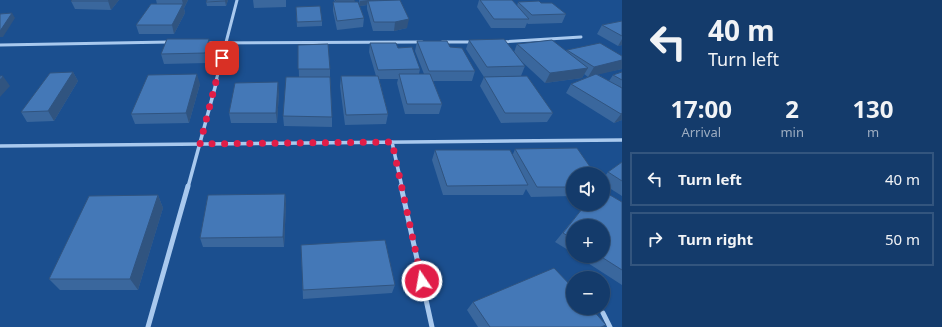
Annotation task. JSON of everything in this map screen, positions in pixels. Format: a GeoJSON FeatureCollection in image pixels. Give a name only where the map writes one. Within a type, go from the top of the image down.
{"type":"FeatureCollection","features":[{"type":"Feature","properties":{"kind":"street"},"geometry":{"type":"LineString","coordinates":[[148,327],[200,144],[237,0]]}},
{"type":"Feature","properties":{"kind":"street"},"geometry":{"type":"LineString","coordinates":[[501,42],[581,37]]}},
{"type":"Feature","properties":{"kind":"street"},"geometry":{"type":"LineString","coordinates":[[0,45],[172,42]]}},
{"type":"Feature","properties":{"kind":"street"},"geometry":{"type":"LineString","coordinates":[[203,43],[430,42]]}},
{"type":"Feature","properties":{"kind":"street"},"geometry":{"type":"LineString","coordinates":[[438,42],[477,42]]}},
{"type":"Feature","properties":{"kind":"street"},"geometry":{"type":"LineString","coordinates":[[0,146],[622,140]]}},
{"type":"Feature","properties":{"kind":"street"},"geometry":{"type":"LineString","coordinates":[[392,142],[432,327]]}},
{"type":"Feature","properties":{"kind":"street"},"geometry":{"type":"LineString","coordinates":[[604,315],[610,327]]}},
{"type":"Feature","properties":{"kind":"building"},"geometry":{"type":"Polygon","coordinates":[[[72,0],[109,0],[71,1],[72,0]]]}},
{"type":"Feature","properties":{"kind":"building"},"geometry":{"type":"Polygon","coordinates":[[[207,0],[226,0],[206,2],[207,0]]]}},
{"type":"Feature","properties":{"kind":"building"},"geometry":{"type":"Polygon","coordinates":[[[335,0],[354,0],[355,1],[336,1],[335,0]]]}},
{"type":"Feature","properties":{"kind":"building"},"geometry":{"type":"Polygon","coordinates":[[[400,0],[409,19],[395,22],[374,22],[368,1],[400,0]]]}},
{"type":"Feature","properties":{"kind":"building"},"geometry":{"type":"Polygon","coordinates":[[[480,0],[512,0],[529,19],[494,19],[480,0]]]}},
{"type":"Feature","properties":{"kind":"building"},"geometry":{"type":"Polygon","coordinates":[[[539,1],[541,3],[552,3],[566,14],[532,15],[518,2],[539,1]]]}},
{"type":"Feature","properties":{"kind":"building"},"geometry":{"type":"Polygon","coordinates":[[[333,2],[358,2],[364,18],[337,21],[333,2]]]}},
{"type":"Feature","properties":{"kind":"building"},"geometry":{"type":"Polygon","coordinates":[[[151,4],[183,4],[172,25],[136,25],[151,4]]]}},
{"type":"Feature","properties":{"kind":"building"},"geometry":{"type":"Polygon","coordinates":[[[320,6],[322,21],[297,22],[296,7],[320,6]]]}},
{"type":"Feature","properties":{"kind":"building"},"geometry":{"type":"Polygon","coordinates":[[[12,13],[0,31],[0,14],[12,13]]]}},
{"type":"Feature","properties":{"kind":"building"},"geometry":{"type":"Polygon","coordinates":[[[622,21],[622,36],[602,25],[622,21]]]}},
{"type":"Feature","properties":{"kind":"building"},"geometry":{"type":"Polygon","coordinates":[[[167,39],[209,39],[205,53],[161,54],[167,39]]]}},
{"type":"Feature","properties":{"kind":"building"},"geometry":{"type":"Polygon","coordinates":[[[504,39],[525,66],[487,67],[469,40],[504,39]]]}},
{"type":"Feature","properties":{"kind":"building"},"geometry":{"type":"Polygon","coordinates":[[[552,40],[588,68],[550,73],[517,44],[552,40]]]}},
{"type":"Feature","properties":{"kind":"building"},"geometry":{"type":"Polygon","coordinates":[[[417,41],[447,41],[450,47],[462,48],[475,71],[429,71],[417,41]]]}},
{"type":"Feature","properties":{"kind":"building"},"geometry":{"type":"Polygon","coordinates":[[[370,43],[396,43],[398,48],[412,47],[420,69],[378,70],[370,43]]]}},
{"type":"Feature","properties":{"kind":"building"},"geometry":{"type":"Polygon","coordinates":[[[600,43],[622,56],[622,60],[594,67],[567,50],[600,43]]]}},
{"type":"Feature","properties":{"kind":"building"},"geometry":{"type":"Polygon","coordinates":[[[328,44],[330,69],[298,69],[298,45],[328,44]]]}},
{"type":"Feature","properties":{"kind":"building"},"geometry":{"type":"Polygon","coordinates":[[[73,72],[48,111],[21,112],[50,73],[73,72]]]}},
{"type":"Feature","properties":{"kind":"building"},"geometry":{"type":"Polygon","coordinates":[[[622,72],[622,80],[613,75],[622,72]]]}},
{"type":"Feature","properties":{"kind":"building"},"geometry":{"type":"Polygon","coordinates":[[[197,74],[186,113],[131,114],[148,75],[197,74]]]}},
{"type":"Feature","properties":{"kind":"building"},"geometry":{"type":"Polygon","coordinates":[[[399,74],[430,74],[442,104],[407,104],[399,74]]]}},
{"type":"Feature","properties":{"kind":"building"},"geometry":{"type":"Polygon","coordinates":[[[596,74],[622,88],[621,114],[571,84],[596,74]]]}},
{"type":"Feature","properties":{"kind":"building"},"geometry":{"type":"Polygon","coordinates":[[[341,76],[378,76],[388,114],[346,115],[341,76]]]}},
{"type":"Feature","properties":{"kind":"building"},"geometry":{"type":"Polygon","coordinates":[[[527,76],[553,113],[505,113],[484,77],[527,76]]]}},
{"type":"Feature","properties":{"kind":"building"},"geometry":{"type":"Polygon","coordinates":[[[286,77],[330,77],[332,117],[283,116],[286,77]]]}},
{"type":"Feature","properties":{"kind":"building"},"geometry":{"type":"Polygon","coordinates":[[[278,82],[276,113],[229,113],[235,83],[278,82]]]}},
{"type":"Feature","properties":{"kind":"building"},"geometry":{"type":"Polygon","coordinates":[[[577,148],[590,167],[566,167],[566,187],[537,187],[515,149],[577,148]]]}},
{"type":"Feature","properties":{"kind":"building"},"geometry":{"type":"Polygon","coordinates":[[[435,150],[510,150],[528,185],[447,186],[435,150]]]}},
{"type":"Feature","properties":{"kind":"building"},"geometry":{"type":"Polygon","coordinates":[[[622,162],[622,181],[610,173],[610,171],[622,162]]]}},
{"type":"Feature","properties":{"kind":"building"},"geometry":{"type":"Polygon","coordinates":[[[285,194],[283,237],[200,238],[208,195],[285,194]]]}},
{"type":"Feature","properties":{"kind":"building"},"geometry":{"type":"Polygon","coordinates":[[[158,195],[130,279],[49,279],[89,196],[158,195]]]}},
{"type":"Feature","properties":{"kind":"building"},"geometry":{"type":"Polygon","coordinates":[[[610,195],[622,202],[622,270],[610,262],[610,219],[574,219],[580,211],[610,211],[610,195]]]}},
{"type":"Feature","properties":{"kind":"building"},"geometry":{"type":"Polygon","coordinates":[[[385,240],[395,285],[303,290],[301,245],[385,240]]]}},
{"type":"Feature","properties":{"kind":"building"},"geometry":{"type":"Polygon","coordinates":[[[554,268],[566,281],[566,315],[597,315],[606,325],[601,327],[490,327],[473,302],[554,268]]]}},
{"type":"Feature","properties":{"kind":"route"},"geometry":{"type":"LineString","coordinates":[[222,58],[200,144],[392,142],[422,281]]}}]}
